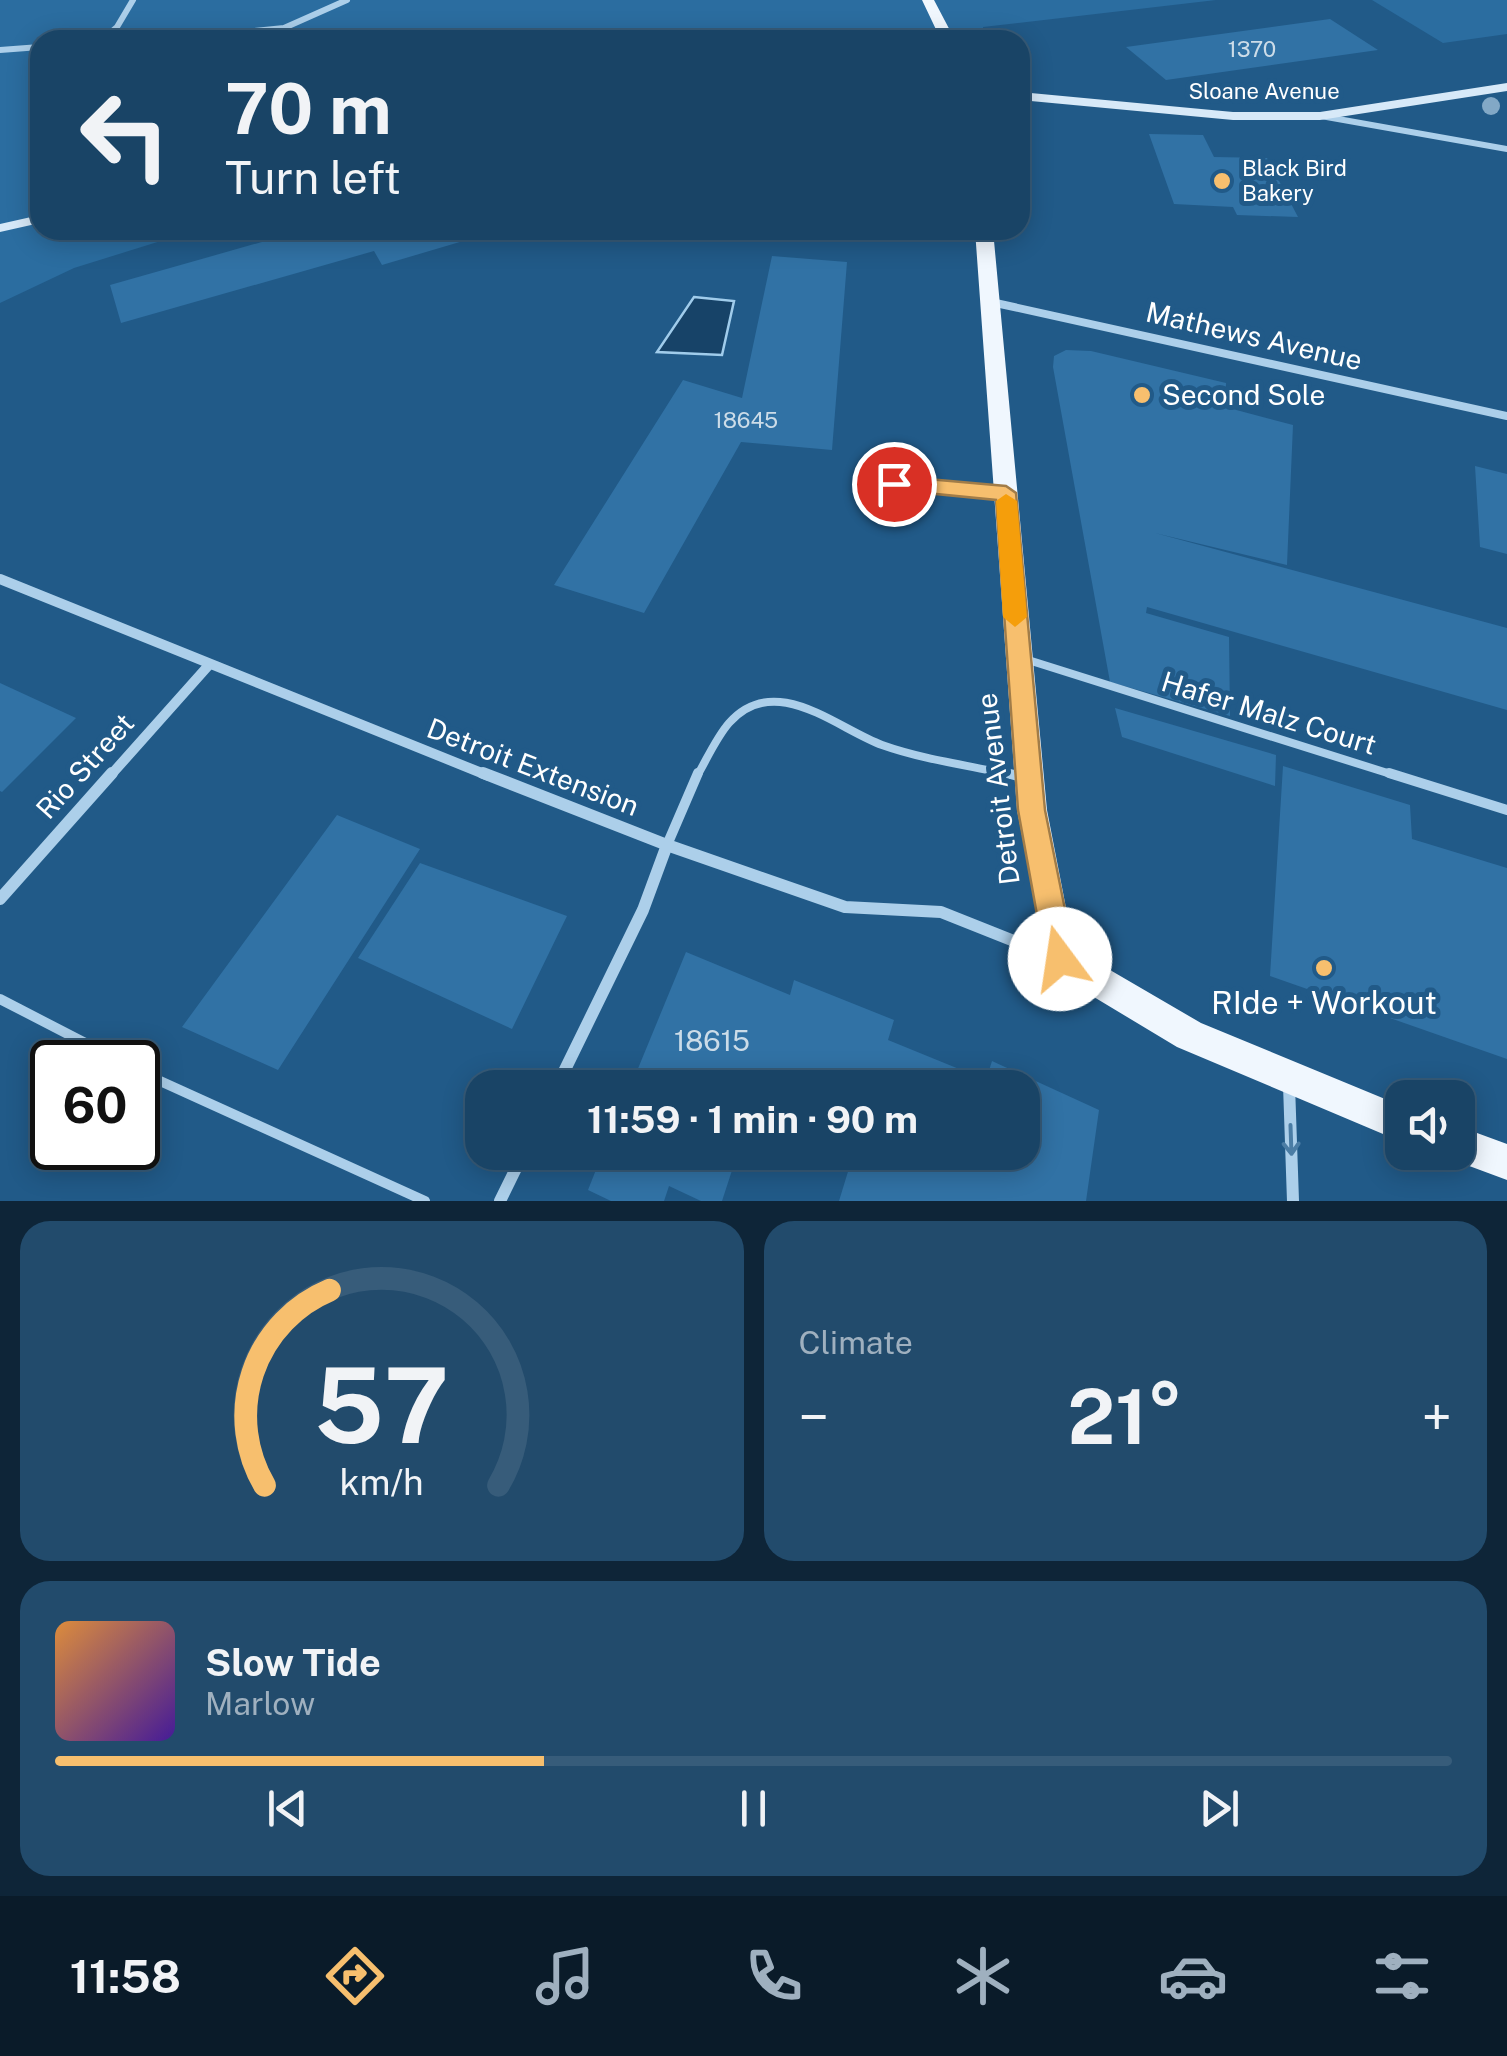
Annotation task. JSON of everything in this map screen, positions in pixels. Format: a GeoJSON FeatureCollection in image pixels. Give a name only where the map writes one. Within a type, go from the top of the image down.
{"type":"FeatureCollection","features":[{"type":"Feature","properties":{"kind":"main road"},"geometry":{"type":"LineString","coordinates":[[928,0],[943,30]]}},
{"type":"Feature","properties":{"kind":"main road","name":"Sloane Avenue"},"geometry":{"type":"LineString","coordinates":[[1030,97],[1233,116],[1320,116],[1507,87]]}},
{"type":"Feature","properties":{"kind":"main road"},"geometry":{"type":"LineString","coordinates":[[0,228],[30,221]]}},
{"type":"Feature","properties":{"kind":"main road","name":"Detroit Avenue"},"geometry":{"type":"LineString","coordinates":[[985,240],[1029,779],[1049,916],[1060,959]]}},
{"type":"Feature","properties":{"kind":"main road"},"geometry":{"type":"LineString","coordinates":[[1060,959],[1188,1035],[1385,1117]]}},
{"type":"Feature","properties":{"kind":"main road"},"geometry":{"type":"LineString","coordinates":[[1475,1150],[1507,1162]]}},
{"type":"Feature","properties":{"kind":"street"},"geometry":{"type":"LineString","coordinates":[[113,30],[134,0]]}},
{"type":"Feature","properties":{"kind":"street"},"geometry":{"type":"LineString","coordinates":[[257,30],[314,18],[346,0]]}},
{"type":"Feature","properties":{"kind":"street"},"geometry":{"type":"LineString","coordinates":[[0,50],[30,48]]}},
{"type":"Feature","properties":{"kind":"street"},"geometry":{"type":"LineString","coordinates":[[1320,116],[1507,149]]}},
{"type":"Feature","properties":{"kind":"street","name":"Mathews Avenue"},"geometry":{"type":"LineString","coordinates":[[991,302],[1507,416]]}},
{"type":"Feature","properties":{"kind":"street","name":"Detroit Extension"},"geometry":{"type":"LineString","coordinates":[[0,579],[208,666],[666,845],[845,907],[940,912],[1060,959]]}},
{"type":"Feature","properties":{"kind":"street","name":"Rio Street"},"geometry":{"type":"LineString","coordinates":[[0,899],[208,666]]}},
{"type":"Feature","properties":{"kind":"street"},"geometry":{"type":"LineString","coordinates":[[565,1070],[643,910],[666,845]]}},
{"type":"Feature","properties":{"kind":"street"},"geometry":{"type":"LineString","coordinates":[[1289,1079],[1293,1201]]}},
{"type":"Feature","properties":{"kind":"street"},"geometry":{"type":"LineString","coordinates":[[500,1201],[515,1170]]}},
{"type":"Feature","properties":{"kind":"lane"},"geometry":{"type":"LineString","coordinates":[[894,484],[1006,493]]}},
{"type":"Feature","properties":{"kind":"lane","name":"Hafer Malz Court"},"geometry":{"type":"LineString","coordinates":[[1018,657],[1507,810]]}},
{"type":"Feature","properties":{"kind":"lane"},"geometry":{"type":"LineString","coordinates":[[666,845],[697,775],[730,722],[752,707],[778,702],[801,704],[884,744],[1029,779]]}},
{"type":"Feature","properties":{"kind":"lane"},"geometry":{"type":"LineString","coordinates":[[0,999],[79,1040]]}},
{"type":"Feature","properties":{"kind":"lane"},"geometry":{"type":"LineString","coordinates":[[160,1082],[425,1201]]}},
{"type":"Feature","properties":{"kind":"shaded area"},"geometry":{"type":"Polygon","coordinates":[[[0,0],[1216,0],[983,27],[983,30],[30,30],[30,240],[164,240],[74,268],[0,303],[0,0]]]}},
{"type":"Feature","properties":{"kind":"shaded area"},"geometry":{"type":"Polygon","coordinates":[[[1372,0],[1507,0],[1507,34],[1443,43],[1372,0]]]}},
{"type":"Feature","properties":{"kind":"shaded area"},"geometry":{"type":"Polygon","coordinates":[[[694,297],[734,301],[722,355],[657,352],[694,297]]]}},
{"type":"Feature","properties":{"kind":"building"},"geometry":{"type":"Polygon","coordinates":[[[1330,19],[1378,50],[1166,80],[1126,47],[1330,19]]]}},
{"type":"Feature","properties":{"kind":"building","name":"Black Bird Bakery"},"geometry":{"type":"Polygon","coordinates":[[[1149,134],[1203,135],[1214,157],[1267,158],[1298,217],[1237,215],[1233,207],[1174,204],[1149,134]]]}},
{"type":"Feature","properties":{"kind":"building"},"geometry":{"type":"Polygon","coordinates":[[[269,240],[467,240],[382,265],[374,251],[121,323],[110,285],[269,240]]]}},
{"type":"Feature","properties":{"kind":"building"},"geometry":{"type":"Polygon","coordinates":[[[772,256],[847,262],[832,450],[741,442],[644,613],[554,585],[683,380],[742,398],[772,256]]]}},
{"type":"Feature","properties":{"kind":"building"},"geometry":{"type":"Polygon","coordinates":[[[1066,350],[1091,351],[1226,383],[1225,407],[1293,425],[1287,565],[1155,533],[1507,628],[1507,710],[1147,607],[1146,613],[1229,637],[1230,716],[1110,682],[1053,367],[1054,356],[1066,350]]]}},
{"type":"Feature","properties":{"kind":"building"},"geometry":{"type":"Polygon","coordinates":[[[1475,466],[1507,474],[1507,554],[1480,547],[1475,466]]]}},
{"type":"Feature","properties":{"kind":"building"},"geometry":{"type":"Polygon","coordinates":[[[0,683],[76,718],[2,792],[0,791],[0,683]]]}},
{"type":"Feature","properties":{"kind":"building"},"geometry":{"type":"Polygon","coordinates":[[[1115,708],[1276,755],[1275,786],[1122,737],[1115,708]]]}},
{"type":"Feature","properties":{"kind":"building"},"geometry":{"type":"Polygon","coordinates":[[[1283,766],[1410,805],[1412,839],[1507,868],[1507,1059],[1270,976],[1283,766]]]}},
{"type":"Feature","properties":{"kind":"building"},"geometry":{"type":"Polygon","coordinates":[[[337,815],[420,849],[278,1070],[182,1027],[337,815]]]}},
{"type":"Feature","properties":{"kind":"building"},"geometry":{"type":"Polygon","coordinates":[[[420,863],[567,916],[512,1029],[358,958],[420,863]]]}},
{"type":"Feature","properties":{"kind":"building"},"geometry":{"type":"Polygon","coordinates":[[[686,952],[790,995],[794,980],[894,1020],[888,1040],[962,1070],[637,1070],[686,952]]]}},
{"type":"Feature","properties":{"kind":"building"},"geometry":{"type":"Polygon","coordinates":[[[992,1061],[1012,1070],[989,1070],[992,1061]]]}},
{"type":"Feature","properties":{"kind":"building"},"geometry":{"type":"Polygon","coordinates":[[[1040,1083],[1099,1110],[1086,1201],[839,1201],[848,1170],[1040,1170],[1040,1083]]]}},
{"type":"Feature","properties":{"kind":"building"},"geometry":{"type":"Polygon","coordinates":[[[596,1170],[732,1170],[722,1201],[701,1201],[669,1186],[664,1201],[611,1201],[588,1190],[596,1170]]]}},
{"type":"Feature","properties":{"kind":"slow traffic"},"geometry":{"type":"LineString","coordinates":[[1006,501],[1015,617]]}},
{"type":"Feature","properties":{"kind":"place","name":"Black Bird Bakery"},"geometry":{"type":"Point","coordinates":[1222,181]}},
{"type":"Feature","properties":{"kind":"place","name":"Second Sole"},"geometry":{"type":"Point","coordinates":[1142,395]}},
{"type":"Feature","properties":{"kind":"place","name":"RIde + Workout"},"geometry":{"type":"Point","coordinates":[1324,968]}},
{"type":"Feature","properties":{"kind":"route"},"geometry":{"type":"LineString","coordinates":[[894,484],[1006,493],[1032,810],[1060,959]]}}]}
